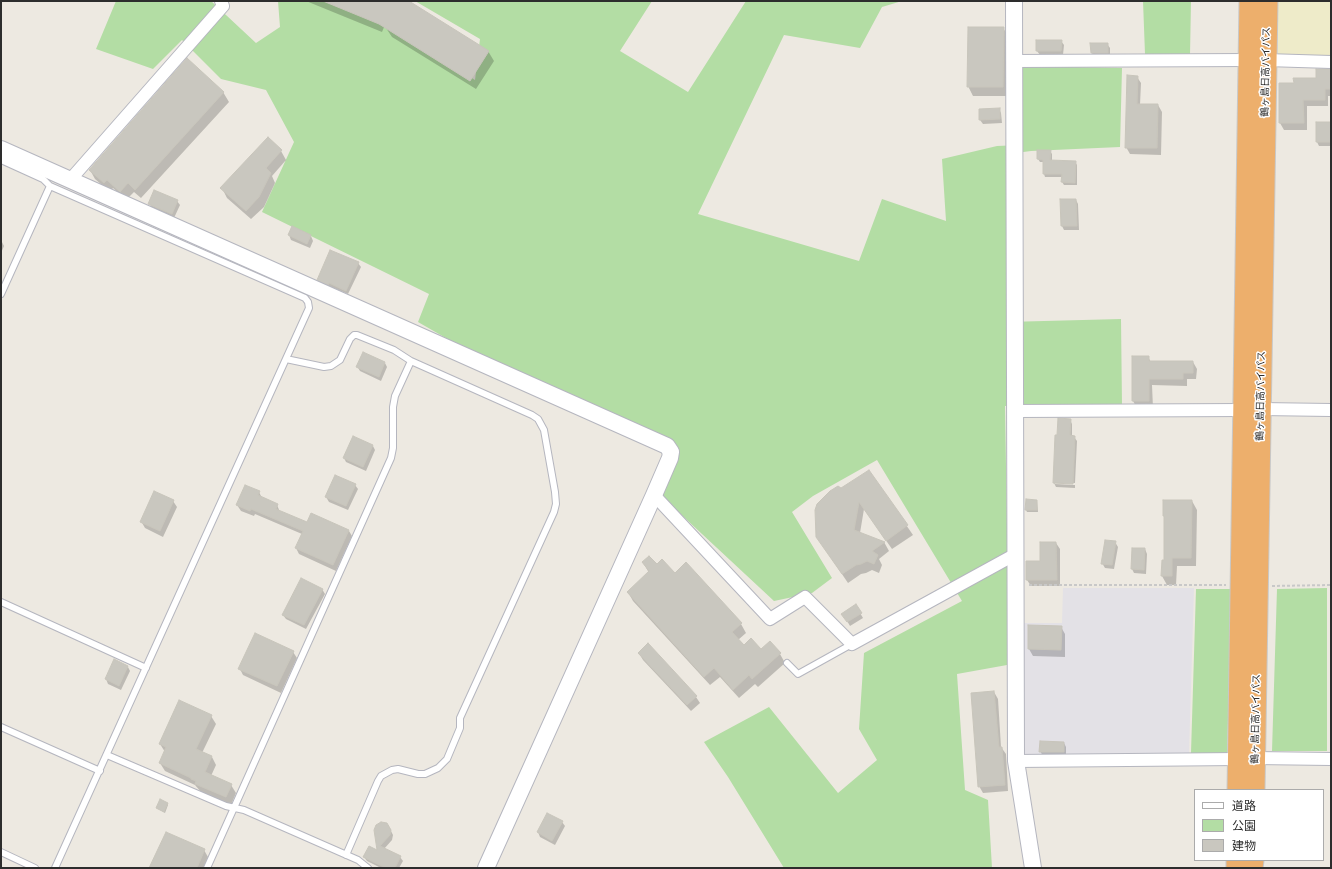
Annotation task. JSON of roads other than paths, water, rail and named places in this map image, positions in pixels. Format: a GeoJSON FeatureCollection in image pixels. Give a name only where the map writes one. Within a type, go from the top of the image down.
{"type":"FeatureCollection","features":[{"type":"Feature","properties":{"kind":"highway","name":"鶴ヶ島日高バイパス"},"geometry":{"type":"LineString","coordinates":[[1250,1],[1258,60]]}},
{"type":"Feature","properties":{"kind":"highway","name":"鶴ヶ島日高バイパス"},"geometry":{"type":"LineString","coordinates":[[1254,789],[1247,758],[1252,410],[1258,60],[1267,1]]}},
{"type":"Feature","properties":{"kind":"highway","name":"鶴ヶ島日高バイパス"},"geometry":{"type":"LineString","coordinates":[[1238,789],[1247,758]]}},
{"type":"Feature","properties":{"kind":"street"},"geometry":{"type":"LineString","coordinates":[[1014,1],[1016,761],[1033,868]]}},
{"type":"Feature","properties":{"kind":"street"},"geometry":{"type":"LineString","coordinates":[[70,180],[224,3]]}},
{"type":"Feature","properties":{"kind":"street"},"geometry":{"type":"LineString","coordinates":[[1014,61],[1258,60],[1331,62]]}},
{"type":"Feature","properties":{"kind":"street"},"geometry":{"type":"LineString","coordinates":[[1,149],[667,446],[671,452],[670,458],[654,496],[486,868]]}},
{"type":"Feature","properties":{"kind":"street"},"geometry":{"type":"LineString","coordinates":[[1016,411],[1331,410]]}},
{"type":"Feature","properties":{"kind":"street"},"geometry":{"type":"LineString","coordinates":[[654,496],[770,619],[805,597],[852,644],[1016,554]]}},
{"type":"Feature","properties":{"kind":"street"},"geometry":{"type":"LineString","coordinates":[[1016,761],[1247,758],[1331,759]]}},
{"type":"Feature","properties":{"kind":"lane"},"geometry":{"type":"LineString","coordinates":[[1,160],[43,179],[50,186],[305,298],[308,302],[309,308],[55,868]]}},
{"type":"Feature","properties":{"kind":"lane"},"geometry":{"type":"LineString","coordinates":[[1,294],[50,186]]}},
{"type":"Feature","properties":{"kind":"lane"},"geometry":{"type":"LineString","coordinates":[[286,359],[324,367],[331,366],[340,360],[350,339],[354,335],[358,335],[394,350],[411,361],[532,415],[538,419],[544,430],[555,492],[556,504],[554,512],[460,718],[460,728],[447,760],[438,768],[425,774],[418,774],[398,769],[392,770],[382,776],[378,781],[346,855]]}},
{"type":"Feature","properties":{"kind":"lane"},"geometry":{"type":"LineString","coordinates":[[207,868],[391,458],[393,448],[393,407],[395,396],[411,361]]}},
{"type":"Feature","properties":{"kind":"lane"},"geometry":{"type":"LineString","coordinates":[[1,602],[146,668]]}},
{"type":"Feature","properties":{"kind":"lane"},"geometry":{"type":"LineString","coordinates":[[787,663],[798,674],[852,644]]}},
{"type":"Feature","properties":{"kind":"lane"},"geometry":{"type":"LineString","coordinates":[[1,727],[100,771]]}},
{"type":"Feature","properties":{"kind":"lane"},"geometry":{"type":"LineString","coordinates":[[107,755],[226,806],[244,810],[358,860],[368,868]]}},
{"type":"Feature","properties":{"kind":"lane"},"geometry":{"type":"LineString","coordinates":[[1,852],[35,868]]}}]}
